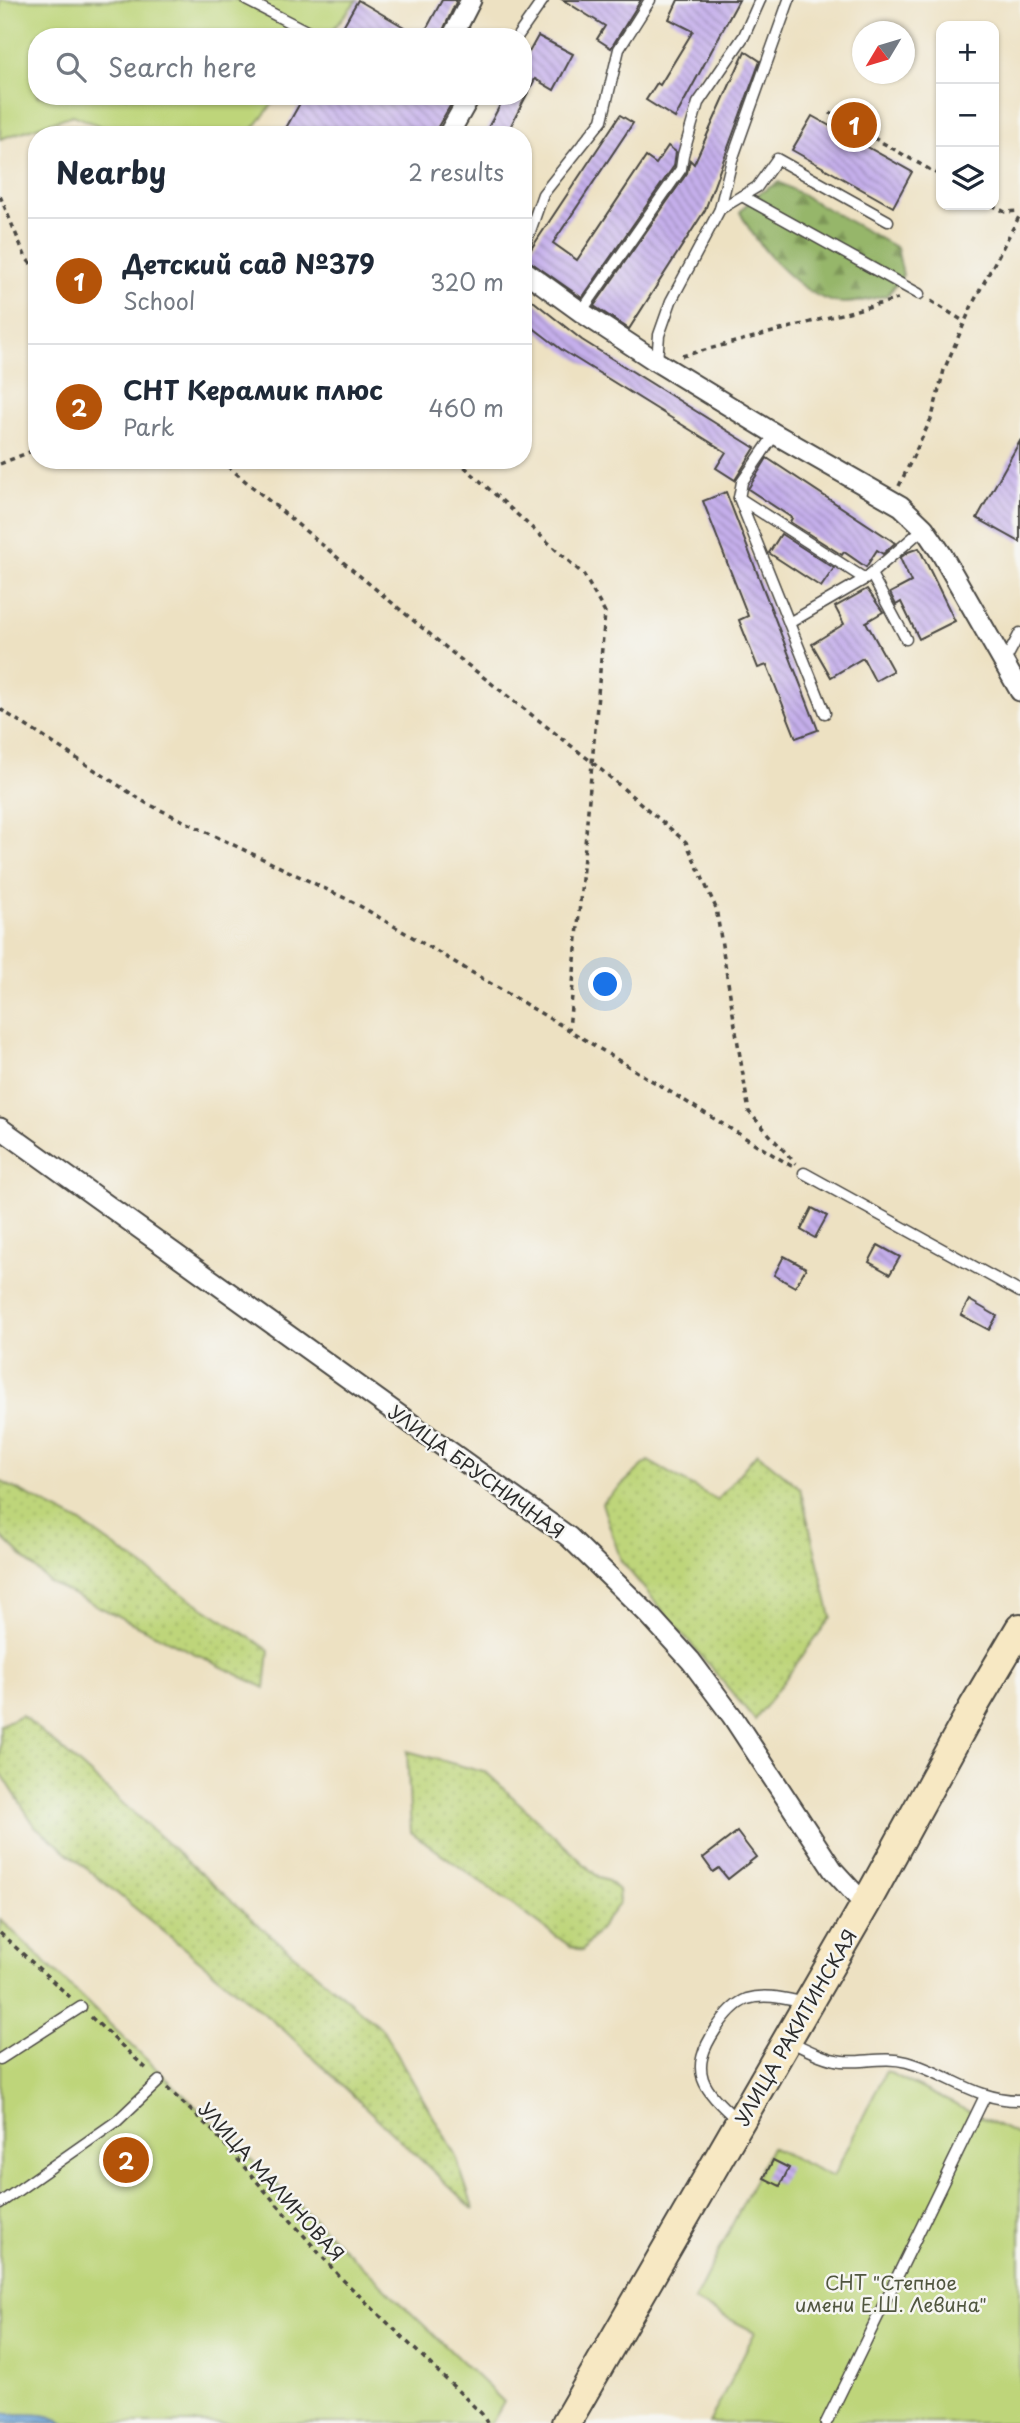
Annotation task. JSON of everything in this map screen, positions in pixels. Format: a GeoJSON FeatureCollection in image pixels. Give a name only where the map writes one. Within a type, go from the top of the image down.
{"type":"FeatureCollection","features":[{"type":"Feature","properties":{"kind":"street"},"geometry":{"type":"LineString","coordinates":[[457,28],[471,0]]}},
{"type":"Feature","properties":{"kind":"street"},"geometry":{"type":"LineString","coordinates":[[453,126],[465,105]]}},
{"type":"Feature","properties":{"kind":"street"},"geometry":{"type":"LineString","coordinates":[[532,277],[657,362],[901,506],[924,528],[941,552],[1020,691]]}},
{"type":"Feature","properties":{"kind":"street","name":"УЛИЦА БРУСНИЧНАЯ"},"geometry":{"type":"LineString","coordinates":[[0,1128],[569,1538],[650,1616],[691,1661],[732,1716],[833,1870],[865,1905]]}},
{"type":"Feature","properties":{"kind":"street","name":"УЛИЦА РАКИТИНСКАЯ"},"geometry":{"type":"LineString","coordinates":[[566,2423],[1017,1641]]}},
{"type":"Feature","properties":{"kind":"lane"},"geometry":{"type":"LineString","coordinates":[[246,0],[300,28]]}},
{"type":"Feature","properties":{"kind":"lane"},"geometry":{"type":"LineString","coordinates":[[523,28],[543,0]]}},
{"type":"Feature","properties":{"kind":"lane"},"geometry":{"type":"LineString","coordinates":[[532,224],[542,194],[602,120],[619,49],[650,0]]}},
{"type":"Feature","properties":{"kind":"lane"},"geometry":{"type":"LineString","coordinates":[[581,312],[681,169],[698,103],[744,36],[760,0]]}},
{"type":"Feature","properties":{"kind":"lane"},"geometry":{"type":"LineString","coordinates":[[657,362],[659,335],[671,301],[720,209],[732,160],[789,0]]}},
{"type":"Feature","properties":{"kind":"lane"},"geometry":{"type":"LineString","coordinates":[[720,209],[757,187],[777,159],[888,221]]}},
{"type":"Feature","properties":{"kind":"lane"},"geometry":{"type":"LineString","coordinates":[[742,196],[919,294]]}},
{"type":"Feature","properties":{"kind":"lane"},"geometry":{"type":"LineString","coordinates":[[775,434],[742,482],[739,498],[825,713]]}},
{"type":"Feature","properties":{"kind":"lane"},"geometry":{"type":"LineString","coordinates":[[739,498],[868,576],[906,639]]}},
{"type":"Feature","properties":{"kind":"lane"},"geometry":{"type":"LineString","coordinates":[[789,623],[868,576],[924,528]]}},
{"type":"Feature","properties":{"kind":"lane"},"geometry":{"type":"LineString","coordinates":[[1004,663],[1020,633]]}},
{"type":"Feature","properties":{"kind":"lane"},"geometry":{"type":"LineString","coordinates":[[804,1173],[1020,1292]]}},
{"type":"Feature","properties":{"kind":"lane"},"geometry":{"type":"LineString","coordinates":[[740,2123],[717,2101],[704,2083],[699,2063],[705,2045],[725,2015],[745,2000],[768,1996],[809,2004]]}},
{"type":"Feature","properties":{"kind":"lane"},"geometry":{"type":"LineString","coordinates":[[0,2059],[81,2007]]}},
{"type":"Feature","properties":{"kind":"lane"},"geometry":{"type":"LineString","coordinates":[[788,2040],[841,2061],[879,2059],[907,2062],[985,2096],[1002,2101],[1020,2101]]}},
{"type":"Feature","properties":{"kind":"lane"},"geometry":{"type":"LineString","coordinates":[[0,2203],[117,2121],[159,2081]]}},
{"type":"Feature","properties":{"kind":"lane"},"geometry":{"type":"LineString","coordinates":[[826,2423],[985,2096]]}},
{"type":"Feature","properties":{"kind":"path"},"geometry":{"type":"LineString","coordinates":[[830,113],[936,173]]}},
{"type":"Feature","properties":{"kind":"path"},"geometry":{"type":"LineString","coordinates":[[0,196],[28,260]]}},
{"type":"Feature","properties":{"kind":"path"},"geometry":{"type":"LineString","coordinates":[[892,500],[932,417],[944,370],[965,322],[1020,213],[999,209]]}},
{"type":"Feature","properties":{"kind":"path"},"geometry":{"type":"LineString","coordinates":[[657,362],[919,294],[965,322]]}},
{"type":"Feature","properties":{"kind":"path"},"geometry":{"type":"LineString","coordinates":[[0,464],[28,453]]}},
{"type":"Feature","properties":{"kind":"path"},"geometry":{"type":"LineString","coordinates":[[231,469],[445,646],[592,762],[686,842],[716,908],[749,1112],[804,1173]]}},
{"type":"Feature","properties":{"kind":"path"},"geometry":{"type":"LineString","coordinates":[[467,469],[584,575],[605,614],[569,1030]]}},
{"type":"Feature","properties":{"kind":"path"},"geometry":{"type":"LineString","coordinates":[[0,709],[146,803],[355,903],[804,1173]]}},
{"type":"Feature","properties":{"kind":"path","name":"УЛИЦА МАЛИНОВАЯ"},"geometry":{"type":"LineString","coordinates":[[0,1933],[214,2131],[339,2276],[482,2414],[487,2423]]}},
{"type":"Feature","properties":{"kind":"green space"},"geometry":{"type":"Polygon","coordinates":[[[0,0],[357,0],[334,28],[28,28],[28,105],[272,105],[255,126],[100,126],[73,115],[40,126],[28,126],[28,130],[0,139],[0,0]]]}},
{"type":"Feature","properties":{"kind":"green space"},"geometry":{"type":"Polygon","coordinates":[[[779,182],[897,248],[903,275],[888,295],[849,303],[829,300],[813,293],[783,270],[757,240],[740,212],[753,197],[779,182]]]}},
{"type":"Feature","properties":{"kind":"green space"},"geometry":{"type":"Polygon","coordinates":[[[757,1453],[800,1488],[831,1617],[755,1720],[621,1561],[602,1503],[648,1461],[717,1500],[757,1453]]]}},
{"type":"Feature","properties":{"kind":"green space"},"geometry":{"type":"Polygon","coordinates":[[[0,1481],[80,1522],[175,1589],[269,1650],[265,1688],[50,1583],[0,1535],[0,1481]]]}},
{"type":"Feature","properties":{"kind":"green space"},"geometry":{"type":"Polygon","coordinates":[[[22,1715],[254,1921],[383,2030],[455,2154],[474,2210],[285,2031],[35,1826],[0,1771],[0,1725],[22,1715]]]}},
{"type":"Feature","properties":{"kind":"green space"},"geometry":{"type":"Polygon","coordinates":[[[407,1751],[487,1773],[599,1878],[608,1881],[618,1890],[619,1904],[582,1951],[570,1946],[411,1832],[407,1751]]]}},
{"type":"Feature","properties":{"kind":"green space"},"geometry":{"type":"Polygon","coordinates":[[[0,1919],[504,2402],[492,2423],[0,2423],[0,1919]]]}},
{"type":"Feature","properties":{"kind":"green space","name":"СНТ \"Степное имени Е.Ш. Левина\""},"geometry":{"type":"Polygon","coordinates":[[[886,2071],[1020,2136],[1020,2423],[709,2423],[755,2332],[694,2301],[771,2147],[833,2177],[886,2071]]]}},
{"type":"Feature","properties":{"kind":"water"},"geometry":{"type":"Polygon","coordinates":[[[0,2413],[49,2416],[64,2423],[0,2423],[0,2413]]]}},
{"type":"Feature","properties":{"kind":"building"},"geometry":{"type":"Polygon","coordinates":[[[358,0],[406,28],[342,28],[358,0]]]}},
{"type":"Feature","properties":{"kind":"building"},"geometry":{"type":"Polygon","coordinates":[[[442,0],[457,0],[444,28],[427,28],[442,0]]]}},
{"type":"Feature","properties":{"kind":"building"},"geometry":{"type":"Polygon","coordinates":[[[563,0],[641,0],[611,48],[597,39],[605,26],[563,0]]]}},
{"type":"Feature","properties":{"kind":"building"},"geometry":{"type":"Polygon","coordinates":[[[678,0],[739,0],[675,118],[646,100],[657,83],[660,85],[693,31],[669,19],[678,0]]]}},
{"type":"Feature","properties":{"kind":"building"},"geometry":{"type":"Polygon","coordinates":[[[538,36],[573,54],[554,90],[535,79],[532,85],[532,47],[538,36]]]}},
{"type":"Feature","properties":{"kind":"building"},"geometry":{"type":"Polygon","coordinates":[[[745,51],[760,61],[705,210],[629,329],[594,306],[687,173],[690,160],[694,164],[745,51]]]}},
{"type":"Feature","properties":{"kind":"building"},"geometry":{"type":"Polygon","coordinates":[[[299,105],[451,105],[438,126],[287,126],[299,105]]]}},
{"type":"Feature","properties":{"kind":"building"},"geometry":{"type":"Polygon","coordinates":[[[500,105],[522,105],[511,126],[489,126],[500,105]]]}},
{"type":"Feature","properties":{"kind":"building"},"geometry":{"type":"Polygon","coordinates":[[[620,115],[633,123],[553,243],[577,260],[646,157],[656,164],[668,146],[676,152],[674,166],[582,298],[532,263],[532,247],[620,115]]]}},
{"type":"Feature","properties":{"kind":"building"},"geometry":{"type":"Polygon","coordinates":[[[812,116],[912,172],[893,207],[792,150],[812,116]]]}},
{"type":"Feature","properties":{"kind":"building"},"geometry":{"type":"Polygon","coordinates":[[[532,300],[582,340],[755,448],[735,480],[716,468],[726,452],[562,350],[532,327],[532,300]]]}},
{"type":"Feature","properties":{"kind":"building"},"geometry":{"type":"Polygon","coordinates":[[[1020,441],[1020,542],[977,518],[1020,441]]]}},
{"type":"Feature","properties":{"kind":"building"},"geometry":{"type":"Polygon","coordinates":[[[767,458],[895,543],[883,554],[877,550],[866,567],[790,522],[792,518],[748,489],[767,458]]]}},
{"type":"Feature","properties":{"kind":"building"},"geometry":{"type":"Polygon","coordinates":[[[726,492],[818,730],[796,738],[767,665],[758,668],[739,620],[748,616],[703,501],[726,492]]]}},
{"type":"Feature","properties":{"kind":"building"},"geometry":{"type":"Polygon","coordinates":[[[781,534],[834,568],[821,587],[769,553],[781,534]]]}},
{"type":"Feature","properties":{"kind":"building"},"geometry":{"type":"Polygon","coordinates":[[[919,548],[955,621],[919,639],[901,602],[896,605],[890,593],[911,582],[900,558],[919,548]]]}},
{"type":"Feature","properties":{"kind":"building"},"geometry":{"type":"Polygon","coordinates":[[[867,589],[883,612],[866,622],[893,671],[875,681],[863,658],[831,677],[812,644],[844,624],[835,607],[867,589]]]}},
{"type":"Feature","properties":{"kind":"building"},"geometry":{"type":"Polygon","coordinates":[[[812,1208],[827,1216],[815,1238],[801,1230],[812,1208]]]}},
{"type":"Feature","properties":{"kind":"building"},"geometry":{"type":"Polygon","coordinates":[[[878,1245],[900,1257],[890,1274],[869,1262],[878,1245]]]}},
{"type":"Feature","properties":{"kind":"building"},"geometry":{"type":"Polygon","coordinates":[[[784,1256],[806,1268],[795,1287],[774,1275],[784,1256]]]}},
{"type":"Feature","properties":{"kind":"building"},"geometry":{"type":"Polygon","coordinates":[[[969,1300],[997,1316],[989,1330],[961,1315],[969,1300]]]}},
{"type":"Feature","properties":{"kind":"building"},"geometry":{"type":"Polygon","coordinates":[[[737,1832],[756,1857],[728,1879],[719,1868],[713,1872],[703,1858],[737,1832]]]}},
{"type":"Feature","properties":{"kind":"building"},"geometry":{"type":"Polygon","coordinates":[[[773,2160],[789,2168],[780,2186],[764,2178],[773,2160]]]}},
{"type":"Feature","properties":{"kind":"place","name":"Детский сад №379"},"geometry":{"type":"Point","coordinates":[854,125]}},
{"type":"Feature","properties":{"kind":"place","name":"СНТ Керамик плюс"},"geometry":{"type":"Point","coordinates":[126,2160]}}]}
